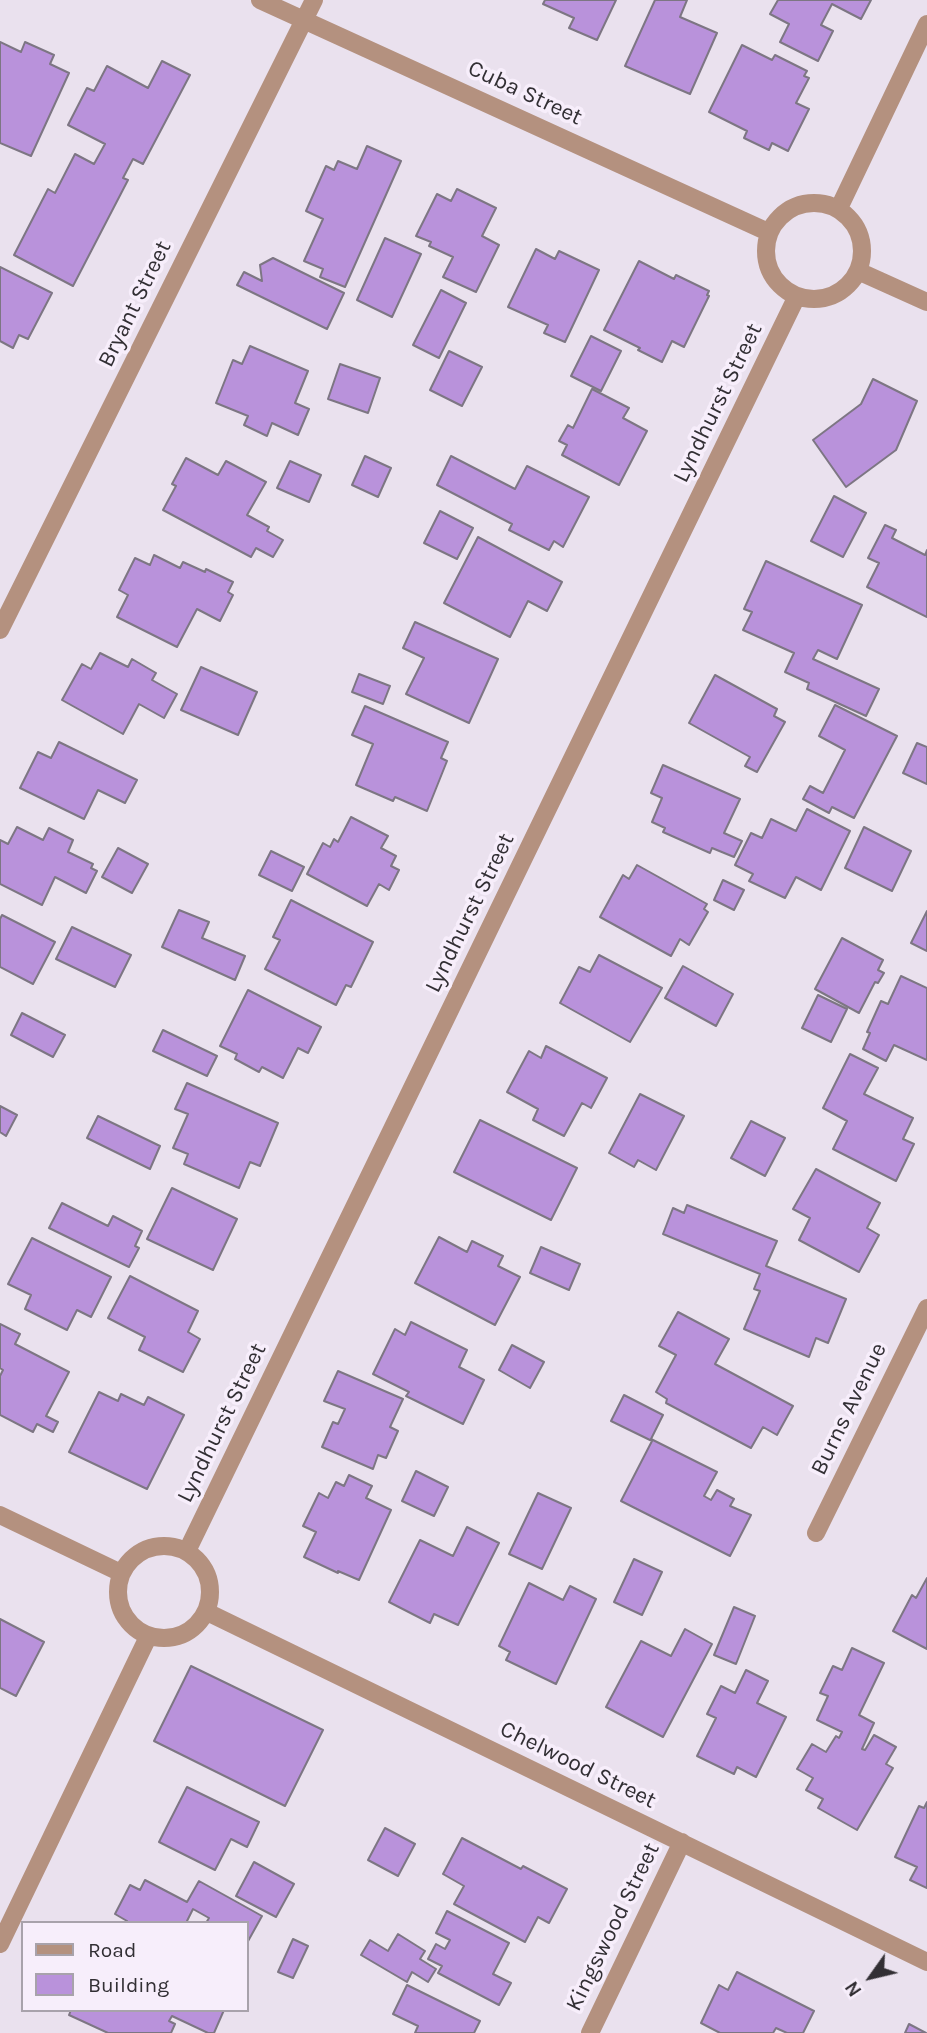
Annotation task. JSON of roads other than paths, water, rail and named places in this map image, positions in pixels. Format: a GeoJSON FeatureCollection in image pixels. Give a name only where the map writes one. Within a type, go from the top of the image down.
{"type":"FeatureCollection","features":[{"type":"Feature","properties":{"kind":"street","name":"Cuba Street"},"geometry":{"type":"LineString","coordinates":[[260,0],[768,232]]}},
{"type":"Feature","properties":{"kind":"street","name":"Bryant Street"},"geometry":{"type":"LineString","coordinates":[[0,630],[314,0]]}},
{"type":"Feature","properties":{"kind":"street"},"geometry":{"type":"LineString","coordinates":[[839,208],[927,24]]}},
{"type":"Feature","properties":{"kind":"street"},"geometry":{"type":"LineString","coordinates":[[812,201],[839,208],[852,220],[860,236],[863,253],[858,271],[844,289],[821,299],[797,296],[780,286],[769,270],[765,251],[768,232],[785,211],[812,201]]}},
{"type":"Feature","properties":{"kind":"street"},"geometry":{"type":"LineString","coordinates":[[858,271],[927,302]]}},
{"type":"Feature","properties":{"kind":"street","name":"Lyndhurst Street"},"geometry":{"type":"LineString","coordinates":[[187,1551],[797,296]]}},
{"type":"Feature","properties":{"kind":"street","name":"Burns Avenue"},"geometry":{"type":"LineString","coordinates":[[816,1533],[927,1308]]}},
{"type":"Feature","properties":{"kind":"street"},"geometry":{"type":"LineString","coordinates":[[0,1516],[121,1573]]}},
{"type":"Feature","properties":{"kind":"street"},"geometry":{"type":"LineString","coordinates":[[161,1545],[187,1551],[204,1567],[211,1590],[207,1612],[192,1630],[182,1635],[171,1639],[148,1637],[128,1622],[117,1599],[121,1573],[137,1553],[161,1545]]}},
{"type":"Feature","properties":{"kind":"street","name":"Chelwood Street"},"geometry":{"type":"LineString","coordinates":[[207,1612],[927,1962]]}},
{"type":"Feature","properties":{"kind":"street"},"geometry":{"type":"LineString","coordinates":[[0,1944],[148,1637]]}},
{"type":"Feature","properties":{"kind":"street","name":"Kingswood Street"},"geometry":{"type":"LineString","coordinates":[[590,2033],[681,1842]]}}]}
